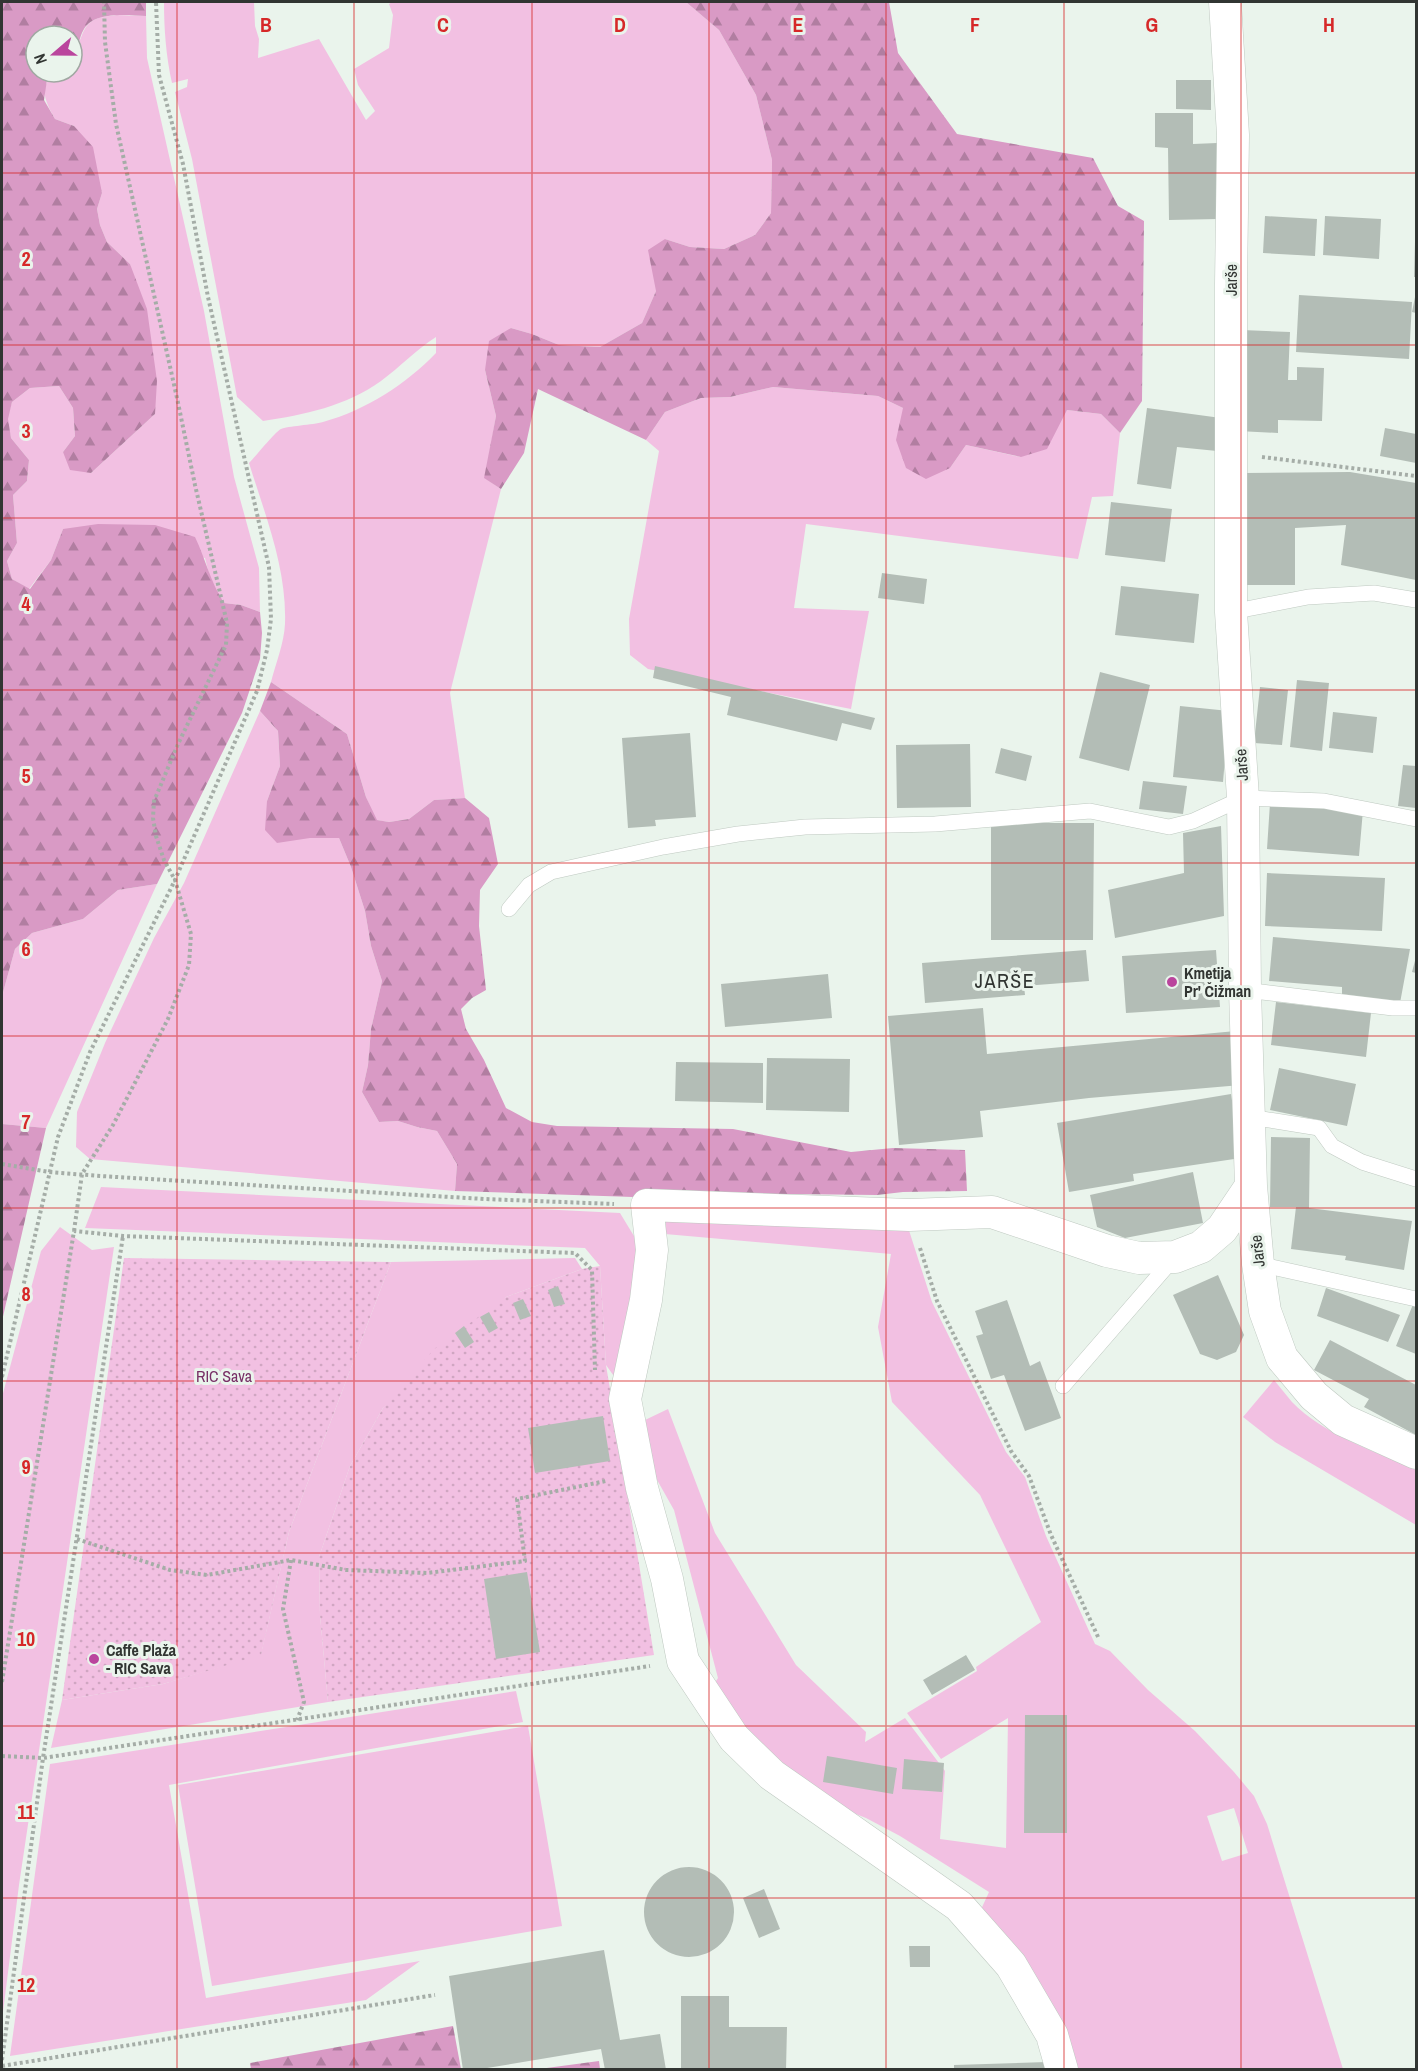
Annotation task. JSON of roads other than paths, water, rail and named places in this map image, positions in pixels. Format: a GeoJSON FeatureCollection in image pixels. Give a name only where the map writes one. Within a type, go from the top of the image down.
{"type":"FeatureCollection","features":[{"type":"Feature","properties":{"kind":"street","name":"Jarše"},"geometry":{"type":"LineString","coordinates":[[1225,2],[1233,135],[1231,612],[1243,798],[1245,990],[1251,1186],[1258,1264],[1265,1311],[1282,1358],[1314,1396],[1343,1420],[1416,1454]]}},
{"type":"Feature","properties":{"kind":"street"},"geometry":{"type":"LineString","coordinates":[[1062,2070],[1052,2035],[1011,1965],[959,1906],[772,1775],[734,1738],[683,1661],[667,1579],[639,1474],[625,1399],[647,1290],[652,1250],[647,1205],[909,1215],[992,1212],[1107,1251],[1138,1258],[1175,1257],[1201,1247],[1222,1229],[1251,1186]]}},
{"type":"Feature","properties":{"kind":"lane"},"geometry":{"type":"LineString","coordinates":[[1231,612],[1319,597],[1374,593],[1416,600]]}},
{"type":"Feature","properties":{"kind":"lane"},"geometry":{"type":"LineString","coordinates":[[509,909],[529,885],[551,872],[663,847],[738,834],[806,827],[935,824],[1090,811],[1169,827],[1193,821],[1243,798],[1324,801],[1416,819]]}},
{"type":"Feature","properties":{"kind":"lane"},"geometry":{"type":"LineString","coordinates":[[1245,990],[1393,1008],[1416,1008]]}},
{"type":"Feature","properties":{"kind":"lane"},"geometry":{"type":"LineString","coordinates":[[1250,1117],[1318,1128],[1332,1146],[1362,1162],[1416,1179]]}},
{"type":"Feature","properties":{"kind":"lane"},"geometry":{"type":"LineString","coordinates":[[1063,1386],[1175,1257]]}},
{"type":"Feature","properties":{"kind":"lane"},"geometry":{"type":"LineString","coordinates":[[1258,1264],[1416,1299]]}},
{"type":"Feature","properties":{"kind":"place","name":"Kmetija Pr' Čižman"},"geometry":{"type":"Point","coordinates":[1172,982]}},
{"type":"Feature","properties":{"kind":"place","name":"Caffe Plaža - RIC Sava"},"geometry":{"type":"Point","coordinates":[94,1659]}},
{"type":"Feature","properties":{"kind":"district","name":"JARŠE"},"geometry":{"type":"Point","coordinates":[1005,980]}},
{"type":"Feature","properties":{"kind":"park label","name":"RIC Sava"},"geometry":{"type":"Point","coordinates":[224,1376]}}]}
